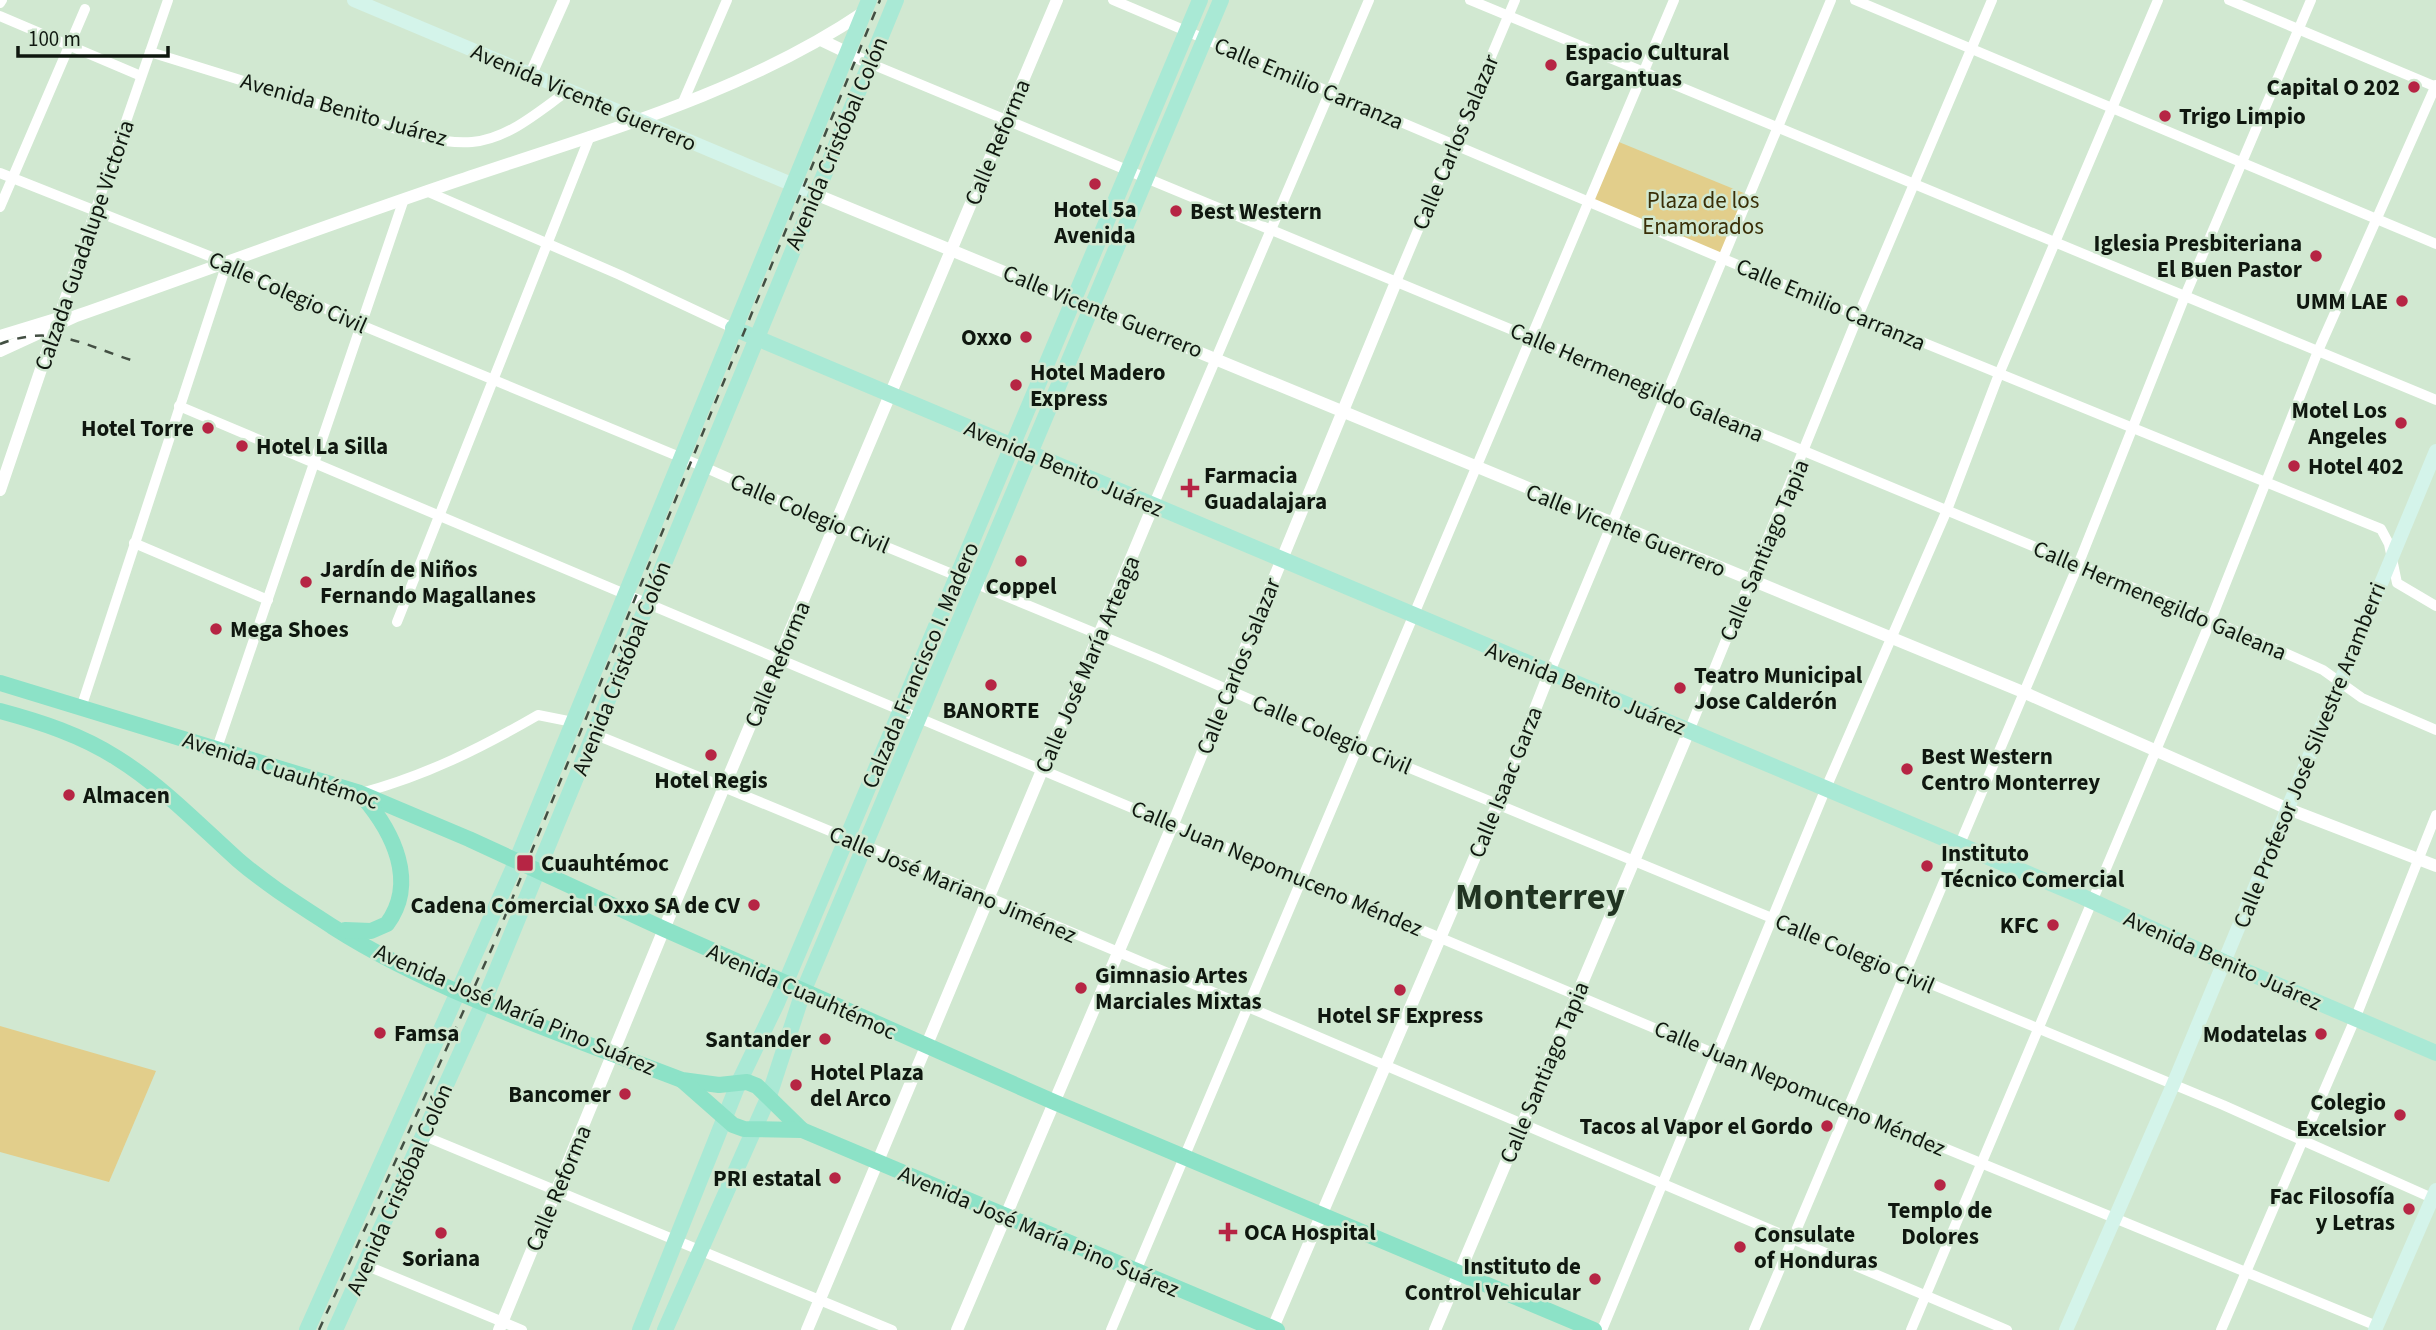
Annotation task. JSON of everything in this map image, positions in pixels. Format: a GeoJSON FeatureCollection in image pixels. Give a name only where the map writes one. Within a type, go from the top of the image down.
{"type":"FeatureCollection","features":[{"type":"Feature","properties":{"kind":"highway","name":"Avenida Cuauhtémoc"},"geometry":{"type":"LineString","coordinates":[[0,683],[360,793],[1054,1102],[1594,1330]]}},
{"type":"Feature","properties":{"kind":"highway","name":"Avenida José María Pino Suárez"},"geometry":{"type":"LineString","coordinates":[[0,710],[57,728],[118,758],[164,792],[253,872],[336,928],[460,991],[681,1080],[719,1085],[739,1082],[757,1086],[802,1130]]}},
{"type":"Feature","properties":{"kind":"highway"},"geometry":{"type":"LineString","coordinates":[[336,928],[362,931],[379,929],[393,916],[398,903],[401,874],[396,846],[360,793]]}},
{"type":"Feature","properties":{"kind":"highway","name":"Avenida José María Pino Suárez"},"geometry":{"type":"LineString","coordinates":[[681,1080],[724,1118],[744,1129],[802,1130],[1274,1329]]}},
{"type":"Feature","properties":{"kind":"main road","name":"Avenida Vicente Guerrero"},"geometry":{"type":"LineString","coordinates":[[354,0],[375,4],[531,74],[815,194]]}},
{"type":"Feature","properties":{"kind":"main road","name":"Avenida Cristóbal Colón"},"geometry":{"type":"LineString","coordinates":[[335,1330],[484,1001],[895,0]]}},
{"type":"Feature","properties":{"kind":"main road","name":"Calzada Francisco I. Madero"},"geometry":{"type":"LineString","coordinates":[[640,1330],[678,1241],[739,1082],[785,984],[1200,0]]}},
{"type":"Feature","properties":{"kind":"main road","name":"Calzada Francisco I. Madero"},"geometry":{"type":"LineString","coordinates":[[665,1330],[769,1096],[803,992],[1221,0]]}},
{"type":"Feature","properties":{"kind":"main road","name":"Avenida Cristóbal Colón"},"geometry":{"type":"LineString","coordinates":[[307,1330],[516,862],[866,6]]}},
{"type":"Feature","properties":{"kind":"main road","name":"Avenida Benito Juárez"},"geometry":{"type":"LineString","coordinates":[[733,328],[1012,444],[1280,561],[2092,901],[2224,962],[2436,1053]]}},
{"type":"Feature","properties":{"kind":"main road","name":"Calle Profesor José Silvestre Aramberri"},"geometry":{"type":"LineString","coordinates":[[2066,1330],[2173,1085],[2337,682],[2436,451]]}},
{"type":"Feature","properties":{"kind":"main road"},"geometry":{"type":"LineString","coordinates":[[2376,1328],[2434,1194]]}},
{"type":"Feature","properties":{"kind":"street","name":"Calzada Guadalupe Victoria"},"geometry":{"type":"LineString","coordinates":[[0,490],[168,0]]}},
{"type":"Feature","properties":{"kind":"street"},"geometry":{"type":"LineString","coordinates":[[531,74],[564,0]]}},
{"type":"Feature","properties":{"kind":"street"},"geometry":{"type":"LineString","coordinates":[[683,102],[727,0]]}},
{"type":"Feature","properties":{"kind":"street","name":"Calle Reforma"},"geometry":{"type":"LineString","coordinates":[[501,1326],[615,1054],[664,929],[1057,0]]}},
{"type":"Feature","properties":{"kind":"street","name":"Calle Emilio Carranza"},"geometry":{"type":"LineString","coordinates":[[1112,0],[1858,316],[2381,529],[2389,544],[2394,577],[2403,589],[2436,606]]}},
{"type":"Feature","properties":{"kind":"street","name":"Calle José María Arteaga"},"geometry":{"type":"LineString","coordinates":[[807,1330],[1369,0]]}},
{"type":"Feature","properties":{"kind":"street"},"geometry":{"type":"LineString","coordinates":[[1470,0],[2436,400]]}},
{"type":"Feature","properties":{"kind":"street","name":"Calle Carlos Salazar"},"geometry":{"type":"LineString","coordinates":[[957,1330],[1173,824],[1515,0]]}},
{"type":"Feature","properties":{"kind":"street"},"geometry":{"type":"LineString","coordinates":[[1111,1330],[1183,1155],[1359,747],[1474,467],[1674,0]]}},
{"type":"Feature","properties":{"kind":"street","name":"Calle Isaac Garza"},"geometry":{"type":"LineString","coordinates":[[1274,1329],[1321,1213],[1498,803],[1549,674],[1669,393],[1831,0]]}},
{"type":"Feature","properties":{"kind":"street"},"geometry":{"type":"LineString","coordinates":[[1854,0],[1972,47],[2241,164],[2436,244]]}},
{"type":"Feature","properties":{"kind":"street","name":"Calle Santiago Tapia"},"geometry":{"type":"LineString","coordinates":[[1435,1330],[1636,861],[1805,452],[1858,316],[1992,0]]}},
{"type":"Feature","properties":{"kind":"street"},"geometry":{"type":"LineString","coordinates":[[1602,1330],[1718,1055],[1826,788],[1947,510],[1999,374],[2158,0]]}},
{"type":"Feature","properties":{"kind":"street"},"geometry":{"type":"LineString","coordinates":[[1911,1330],[1979,1163],[2211,621],[2318,351],[2436,86],[2229,0]]}},
{"type":"Feature","properties":{"kind":"street"},"geometry":{"type":"LineString","coordinates":[[1754,1330],[2078,565],[2185,296],[2311,0]]}},
{"type":"Feature","properties":{"kind":"street"},"geometry":{"type":"LineString","coordinates":[[0,336],[76,316],[426,191],[638,120],[758,73],[821,40],[866,6]]}},
{"type":"Feature","properties":{"kind":"street"},"geometry":{"type":"LineString","coordinates":[[0,207],[85,9]]}},
{"type":"Feature","properties":{"kind":"street"},"geometry":{"type":"LineString","coordinates":[[0,16],[141,76]]}},
{"type":"Feature","properties":{"kind":"street"},"geometry":{"type":"LineString","coordinates":[[821,40],[869,63]]}},
{"type":"Feature","properties":{"kind":"street","name":"Avenida Benito Juárez"},"geometry":{"type":"LineString","coordinates":[[150,52],[378,122],[450,141],[490,139],[519,125],[569,90]]}},
{"type":"Feature","properties":{"kind":"street","name":"Calle Hermenegildo Galeana"},"geometry":{"type":"LineString","coordinates":[[869,63],[1669,393],[2211,621],[2323,670],[2362,698],[2436,730]]}},
{"type":"Feature","properties":{"kind":"street"},"geometry":{"type":"LineString","coordinates":[[397,622],[590,136]]}},
{"type":"Feature","properties":{"kind":"street","name":"Calle Colegio Civil"},"geometry":{"type":"LineString","coordinates":[[0,173],[227,263],[361,325],[704,467],[836,526],[977,583],[1359,747],[2434,1194]]}},
{"type":"Feature","properties":{"kind":"street"},"geometry":{"type":"LineString","coordinates":[[426,191],[621,275],[733,328]]}},
{"type":"Feature","properties":{"kind":"street","name":"Calle Vicente Guerrero"},"geometry":{"type":"LineString","coordinates":[[815,194],[2023,692],[2286,808],[2436,866]]}},
{"type":"Feature","properties":{"kind":"street"},"geometry":{"type":"LineString","coordinates":[[217,748],[404,199]]}},
{"type":"Feature","properties":{"kind":"street"},"geometry":{"type":"LineString","coordinates":[[81,708],[227,263]]}},
{"type":"Feature","properties":{"kind":"street"},"geometry":{"type":"LineString","coordinates":[[0,351],[57,322]]}},
{"type":"Feature","properties":{"kind":"street","name":"Calle Juan Nepomuceno Méndez"},"geometry":{"type":"LineString","coordinates":[[179,406],[1718,1055],[2376,1328]]}},
{"type":"Feature","properties":{"kind":"street"},"geometry":{"type":"LineString","coordinates":[[134,543],[268,600]]}},
{"type":"Feature","properties":{"kind":"street"},"geometry":{"type":"LineString","coordinates":[[360,793],[393,785],[440,767],[486,745],[538,715],[573,722]]}},
{"type":"Feature","properties":{"kind":"street","name":"Calle José Mariano Jiménez"},"geometry":{"type":"LineString","coordinates":[[594,734],[1386,1065],[1661,1185],[2007,1330]]}},
{"type":"Feature","properties":{"kind":"street"},"geometry":{"type":"LineString","coordinates":[[2221,1330],[2355,1018],[2436,815]]}},
{"type":"Feature","properties":{"kind":"street"},"geometry":{"type":"LineString","coordinates":[[422,1135],[892,1330]]}},
{"type":"Feature","properties":{"kind":"street"},"geometry":{"type":"LineString","coordinates":[[365,1265],[501,1326],[522,1330]]}},
{"type":"Feature","properties":{"kind":"green space","name":"Plaza de los Enamorados"},"geometry":{"type":"Polygon","coordinates":[[[1614,140],[1751,196],[1723,259],[1588,202],[1614,140]]]}},
{"type":"Feature","properties":{"kind":"green space"},"geometry":{"type":"Polygon","coordinates":[[[0,1026],[156,1071],[109,1182],[0,1152],[0,1026]]]}},
{"type":"Feature","properties":{"kind":"railway"},"geometry":{"type":"LineString","coordinates":[[319,1330],[492,948],[880,0]]}},
{"type":"Feature","properties":{"kind":"railway"},"geometry":{"type":"LineString","coordinates":[[0,344],[19,338],[52,336],[67,338],[131,360]]}},
{"type":"Feature","properties":{"kind":"place","name":"Espacio Cultural Gargantuas"},"geometry":{"type":"Point","coordinates":[1551,65]}},
{"type":"Feature","properties":{"kind":"place","name":"Capital O 202"},"geometry":{"type":"Point","coordinates":[2414,87]}},
{"type":"Feature","properties":{"kind":"place","name":"Trigo Limpio"},"geometry":{"type":"Point","coordinates":[2165,116]}},
{"type":"Feature","properties":{"kind":"place","name":"Hotel 5a Avenida"},"geometry":{"type":"Point","coordinates":[1095,184]}},
{"type":"Feature","properties":{"kind":"place","name":"Best Western"},"geometry":{"type":"Point","coordinates":[1176,211]}},
{"type":"Feature","properties":{"kind":"place","name":"Iglesia Presbiteriana El Buen Pastor"},"geometry":{"type":"Point","coordinates":[2316,256]}},
{"type":"Feature","properties":{"kind":"place","name":"UMM LAE"},"geometry":{"type":"Point","coordinates":[2402,301]}},
{"type":"Feature","properties":{"kind":"place","name":"Oxxo"},"geometry":{"type":"Point","coordinates":[1026,337]}},
{"type":"Feature","properties":{"kind":"place","name":"Hotel Madero Express"},"geometry":{"type":"Point","coordinates":[1016,385]}},
{"type":"Feature","properties":{"kind":"place","name":"Motel Los Angeles"},"geometry":{"type":"Point","coordinates":[2401,423]}},
{"type":"Feature","properties":{"kind":"place","name":"Hotel Torre"},"geometry":{"type":"Point","coordinates":[208,428]}},
{"type":"Feature","properties":{"kind":"place","name":"Hotel La Silla"},"geometry":{"type":"Point","coordinates":[242,446]}},
{"type":"Feature","properties":{"kind":"place","name":"Hotel 402"},"geometry":{"type":"Point","coordinates":[2294,466]}},
{"type":"Feature","properties":{"kind":"place","name":"Farmacia Guadalajara"},"geometry":{"type":"Point","coordinates":[1190,488]}},
{"type":"Feature","properties":{"kind":"place","name":"Coppel"},"geometry":{"type":"Point","coordinates":[1021,561]}},
{"type":"Feature","properties":{"kind":"place","name":"Jardín de Niños Fernando Magallanes"},"geometry":{"type":"Point","coordinates":[306,582]}},
{"type":"Feature","properties":{"kind":"place","name":"Mega Shoes"},"geometry":{"type":"Point","coordinates":[216,629]}},
{"type":"Feature","properties":{"kind":"place","name":"BANORTE"},"geometry":{"type":"Point","coordinates":[991,685]}},
{"type":"Feature","properties":{"kind":"place","name":"Teatro Municipal Jose Calderón"},"geometry":{"type":"Point","coordinates":[1680,688]}},
{"type":"Feature","properties":{"kind":"place","name":"Hotel Regis"},"geometry":{"type":"Point","coordinates":[711,755]}},
{"type":"Feature","properties":{"kind":"place","name":"Best Western Centro Monterrey"},"geometry":{"type":"Point","coordinates":[1907,769]}},
{"type":"Feature","properties":{"kind":"place","name":"Almacen"},"geometry":{"type":"Point","coordinates":[69,795]}},
{"type":"Feature","properties":{"kind":"place","name":"Cuauhtémoc"},"geometry":{"type":"Point","coordinates":[525,863]}},
{"type":"Feature","properties":{"kind":"place","name":"Instituto Técnico Comercial"},"geometry":{"type":"Point","coordinates":[1927,866]}},
{"type":"Feature","properties":{"kind":"place","name":"Cadena Comercial Oxxo SA de CV"},"geometry":{"type":"Point","coordinates":[754,905]}},
{"type":"Feature","properties":{"kind":"place","name":"KFC"},"geometry":{"type":"Point","coordinates":[2053,925]}},
{"type":"Feature","properties":{"kind":"place","name":"Gimnasio Artes Marciales Mixtas"},"geometry":{"type":"Point","coordinates":[1081,988]}},
{"type":"Feature","properties":{"kind":"place","name":"Hotel SF Express"},"geometry":{"type":"Point","coordinates":[1400,990]}},
{"type":"Feature","properties":{"kind":"place","name":"Famsa"},"geometry":{"type":"Point","coordinates":[380,1033]}},
{"type":"Feature","properties":{"kind":"place","name":"Modatelas"},"geometry":{"type":"Point","coordinates":[2321,1034]}},
{"type":"Feature","properties":{"kind":"place","name":"Santander"},"geometry":{"type":"Point","coordinates":[825,1039]}},
{"type":"Feature","properties":{"kind":"place","name":"Hotel Plaza del Arco"},"geometry":{"type":"Point","coordinates":[796,1085]}},
{"type":"Feature","properties":{"kind":"place","name":"Bancomer"},"geometry":{"type":"Point","coordinates":[625,1094]}},
{"type":"Feature","properties":{"kind":"place","name":"Colegio Excelsior"},"geometry":{"type":"Point","coordinates":[2400,1115]}},
{"type":"Feature","properties":{"kind":"place","name":"Tacos al Vapor el Gordo"},"geometry":{"type":"Point","coordinates":[1827,1126]}},
{"type":"Feature","properties":{"kind":"place","name":"PRI estatal"},"geometry":{"type":"Point","coordinates":[835,1178]}},
{"type":"Feature","properties":{"kind":"place","name":"Templo de Dolores"},"geometry":{"type":"Point","coordinates":[1940,1185]}},
{"type":"Feature","properties":{"kind":"place","name":"Fac Filosofía y Letras"},"geometry":{"type":"Point","coordinates":[2409,1209]}},
{"type":"Feature","properties":{"kind":"place","name":"OCA Hospital"},"geometry":{"type":"Point","coordinates":[1228,1232]}},
{"type":"Feature","properties":{"kind":"place","name":"Soriana"},"geometry":{"type":"Point","coordinates":[441,1233]}},
{"type":"Feature","properties":{"kind":"place","name":"Consulate of Honduras"},"geometry":{"type":"Point","coordinates":[1740,1247]}},
{"type":"Feature","properties":{"kind":"place","name":"Instituto de Control Vehicular"},"geometry":{"type":"Point","coordinates":[1595,1279]}},
{"type":"Feature","properties":{"kind":"district","name":"Monterrey"},"geometry":{"type":"Point","coordinates":[1540,896]}}]}
